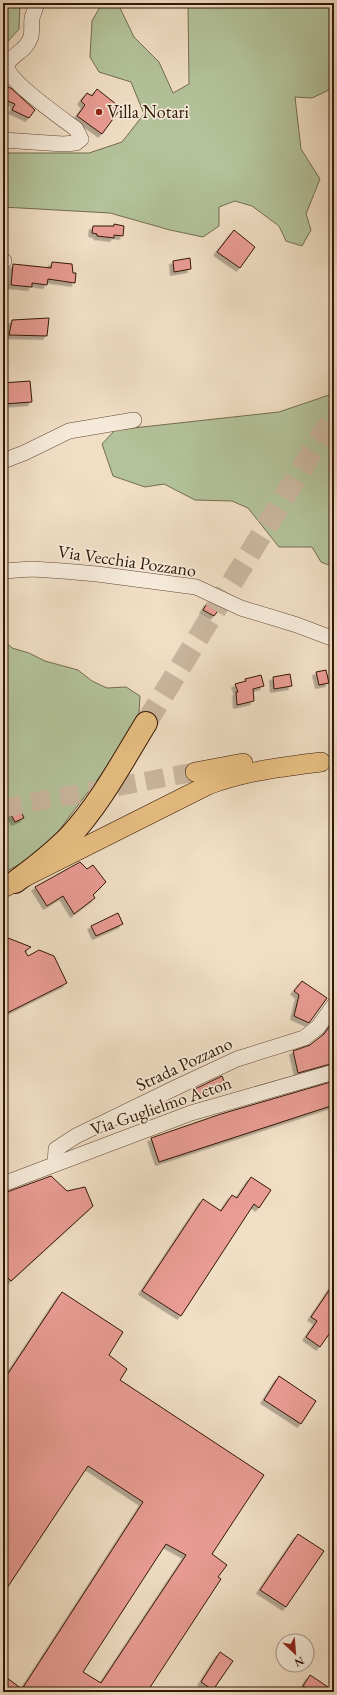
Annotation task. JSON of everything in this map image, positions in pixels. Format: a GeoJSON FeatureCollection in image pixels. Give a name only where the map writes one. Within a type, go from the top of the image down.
{"type":"FeatureCollection","features":[{"type":"Feature","properties":{"kind":"highway"},"geometry":{"type":"LineString","coordinates":[[9,885],[54,851],[84,819],[146,724]]}},
{"type":"Feature","properties":{"kind":"main road"},"geometry":{"type":"LineString","coordinates":[[195,772],[232,764],[272,760],[328,762]]}},
{"type":"Feature","properties":{"kind":"main road"},"geometry":{"type":"LineString","coordinates":[[9,885],[208,785],[232,776],[261,770],[328,762]]}},
{"type":"Feature","properties":{"kind":"street"},"geometry":{"type":"LineString","coordinates":[[3,140],[76,144],[81,139],[76,129],[19,85],[9,74],[7,65],[13,57],[24,49],[31,38],[32,18],[37,3]]}},
{"type":"Feature","properties":{"kind":"street"},"geometry":{"type":"LineString","coordinates":[[3,461],[24,453],[69,431],[134,420]]}},
{"type":"Feature","properties":{"kind":"street","name":"Via Vecchia Pozzano"},"geometry":{"type":"LineString","coordinates":[[3,571],[32,569],[77,572],[196,587],[241,608],[298,625],[334,639]]}},
{"type":"Feature","properties":{"kind":"street","name":"Strada Pozzano"},"geometry":{"type":"LineString","coordinates":[[55,1164],[56,1150],[76,1136],[177,1086],[237,1059],[304,1038],[318,1027],[334,1005]]}},
{"type":"Feature","properties":{"kind":"street","name":"Via Guglielmo Acton"},"geometry":{"type":"LineString","coordinates":[[3,1184],[191,1113],[334,1072]]}},
{"type":"Feature","properties":{"kind":"green space"},"geometry":{"type":"Polygon","coordinates":[[[3,3],[20,3],[19,29],[3,47],[3,3]]]}},
{"type":"Feature","properties":{"kind":"green space"},"geometry":{"type":"Polygon","coordinates":[[[188,3],[334,3],[334,83],[327,91],[312,98],[295,97],[301,149],[320,179],[306,214],[311,230],[302,246],[286,241],[279,226],[252,206],[235,201],[219,207],[219,226],[203,237],[170,230],[110,213],[3,207],[3,153],[89,153],[122,142],[144,114],[131,82],[99,72],[90,57],[92,21],[101,5],[119,6],[134,37],[159,62],[173,93],[189,84],[188,3]]]}},
{"type":"Feature","properties":{"kind":"green space"},"geometry":{"type":"Polygon","coordinates":[[[334,394],[334,567],[321,562],[312,547],[279,547],[248,508],[232,501],[195,500],[164,484],[145,487],[113,476],[102,444],[115,430],[279,412],[334,394]]]}},
{"type":"Feature","properties":{"kind":"green space"},"geometry":{"type":"Polygon","coordinates":[[[3,639],[12,648],[29,653],[45,661],[78,670],[92,681],[107,688],[126,687],[140,696],[139,713],[104,771],[57,833],[35,856],[3,873],[3,639]]]}},
{"type":"Feature","properties":{"kind":"building"},"geometry":{"type":"Polygon","coordinates":[[[3,84],[12,89],[35,110],[29,118],[12,110],[15,104],[3,99],[3,84]]]}},
{"type":"Feature","properties":{"kind":"building","name":"Villa Notari"},"geometry":{"type":"Polygon","coordinates":[[[97,89],[121,108],[102,134],[77,116],[85,105],[81,101],[87,93],[92,96],[97,89]]]}},
{"type":"Feature","properties":{"kind":"building"},"geometry":{"type":"Polygon","coordinates":[[[114,224],[124,226],[123,236],[114,235],[114,238],[97,236],[97,234],[92,233],[93,226],[114,226],[114,224]]]}},
{"type":"Feature","properties":{"kind":"building"},"geometry":{"type":"Polygon","coordinates":[[[234,230],[255,247],[240,268],[217,252],[234,230]]]}},
{"type":"Feature","properties":{"kind":"building"},"geometry":{"type":"Polygon","coordinates":[[[190,258],[191,269],[174,272],[173,261],[190,258]]]}},
{"type":"Feature","properties":{"kind":"building"},"geometry":{"type":"Polygon","coordinates":[[[52,262],[72,264],[73,273],[76,273],[75,283],[48,279],[47,285],[32,283],[32,287],[11,285],[13,264],[51,268],[52,262]]]}},
{"type":"Feature","properties":{"kind":"building"},"geometry":{"type":"Polygon","coordinates":[[[49,318],[47,336],[9,335],[12,320],[49,318]]]}},
{"type":"Feature","properties":{"kind":"building"},"geometry":{"type":"Polygon","coordinates":[[[30,381],[32,402],[3,404],[3,383],[30,381]]]}},
{"type":"Feature","properties":{"kind":"building"},"geometry":{"type":"Polygon","coordinates":[[[208,602],[220,608],[214,616],[203,610],[208,602]]]}},
{"type":"Feature","properties":{"kind":"building"},"geometry":{"type":"Polygon","coordinates":[[[326,670],[329,683],[319,685],[316,672],[326,670]]]}},
{"type":"Feature","properties":{"kind":"building"},"geometry":{"type":"Polygon","coordinates":[[[290,674],[292,686],[274,689],[273,677],[290,674]]]}},
{"type":"Feature","properties":{"kind":"building"},"geometry":{"type":"Polygon","coordinates":[[[261,675],[264,686],[253,689],[254,701],[237,705],[236,692],[238,692],[235,684],[246,681],[245,679],[261,675]]]}},
{"type":"Feature","properties":{"kind":"building"},"geometry":{"type":"Polygon","coordinates":[[[19,807],[24,818],[15,822],[9,811],[19,807]]]}},
{"type":"Feature","properties":{"kind":"building"},"geometry":{"type":"Polygon","coordinates":[[[80,862],[87,869],[93,865],[106,882],[93,895],[95,898],[74,914],[63,896],[47,906],[35,887],[80,862]]]}},
{"type":"Feature","properties":{"kind":"building"},"geometry":{"type":"Polygon","coordinates":[[[118,913],[123,924],[96,936],[91,926],[118,913]]]}},
{"type":"Feature","properties":{"kind":"building"},"geometry":{"type":"Polygon","coordinates":[[[3,936],[31,947],[25,951],[28,956],[39,950],[54,956],[67,983],[3,1015],[3,936]]]}},
{"type":"Feature","properties":{"kind":"building"},"geometry":{"type":"Polygon","coordinates":[[[302,981],[327,998],[309,1023],[294,1016],[299,995],[294,991],[302,981]]]}},
{"type":"Feature","properties":{"kind":"building"},"geometry":{"type":"Polygon","coordinates":[[[334,1020],[334,1063],[298,1073],[293,1051],[310,1045],[324,1034],[334,1020]]]}},
{"type":"Feature","properties":{"kind":"building"},"geometry":{"type":"Polygon","coordinates":[[[222,1076],[225,1084],[198,1095],[195,1089],[222,1076]]]}},
{"type":"Feature","properties":{"kind":"building"},"geometry":{"type":"Polygon","coordinates":[[[334,1081],[334,1105],[159,1162],[151,1138],[221,1114],[334,1081]]]}},
{"type":"Feature","properties":{"kind":"building"},"geometry":{"type":"Polygon","coordinates":[[[51,1176],[67,1191],[85,1187],[93,1206],[11,1281],[3,1273],[3,1203],[6,1200],[7,1192],[51,1176]]]}},
{"type":"Feature","properties":{"kind":"building"},"geometry":{"type":"Polygon","coordinates":[[[251,1177],[271,1190],[259,1208],[254,1204],[181,1316],[142,1291],[203,1199],[221,1211],[232,1195],[237,1198],[251,1177]]]}},
{"type":"Feature","properties":{"kind":"building"},"geometry":{"type":"Polygon","coordinates":[[[334,1283],[334,1327],[320,1347],[306,1337],[317,1321],[311,1317],[334,1283]]]}},
{"type":"Feature","properties":{"kind":"building"},"geometry":{"type":"Polygon","coordinates":[[[62,1292],[123,1332],[109,1355],[127,1369],[120,1380],[264,1475],[212,1554],[227,1565],[218,1577],[221,1579],[147,1692],[3,1692],[3,1675],[22,1689],[143,1502],[88,1466],[3,1594],[3,1381],[62,1292]],[[166,1544],[83,1672],[101,1683],[186,1555],[166,1544]]]}},
{"type":"Feature","properties":{"kind":"building"},"geometry":{"type":"Polygon","coordinates":[[[279,1376],[316,1401],[301,1424],[264,1400],[279,1376]]]}},
{"type":"Feature","properties":{"kind":"building"},"geometry":{"type":"Polygon","coordinates":[[[298,1534],[324,1551],[286,1607],[260,1590],[298,1534]]]}},
{"type":"Feature","properties":{"kind":"building"},"geometry":{"type":"Polygon","coordinates":[[[220,1652],[233,1661],[213,1690],[201,1682],[220,1652]]]}},
{"type":"Feature","properties":{"kind":"building"},"geometry":{"type":"Polygon","coordinates":[[[310,1675],[334,1692],[313,1692],[303,1686],[310,1675]]]}},
{"type":"Feature","properties":{"kind":"tunnel"},"geometry":{"type":"LineString","coordinates":[[146,723],[334,416]]}},
{"type":"Feature","properties":{"kind":"tunnel"},"geometry":{"type":"LineString","coordinates":[[3,808],[195,772]]}},
{"type":"Feature","properties":{"kind":"place","name":"Villa Notari"},"geometry":{"type":"Point","coordinates":[99,112]}}]}
